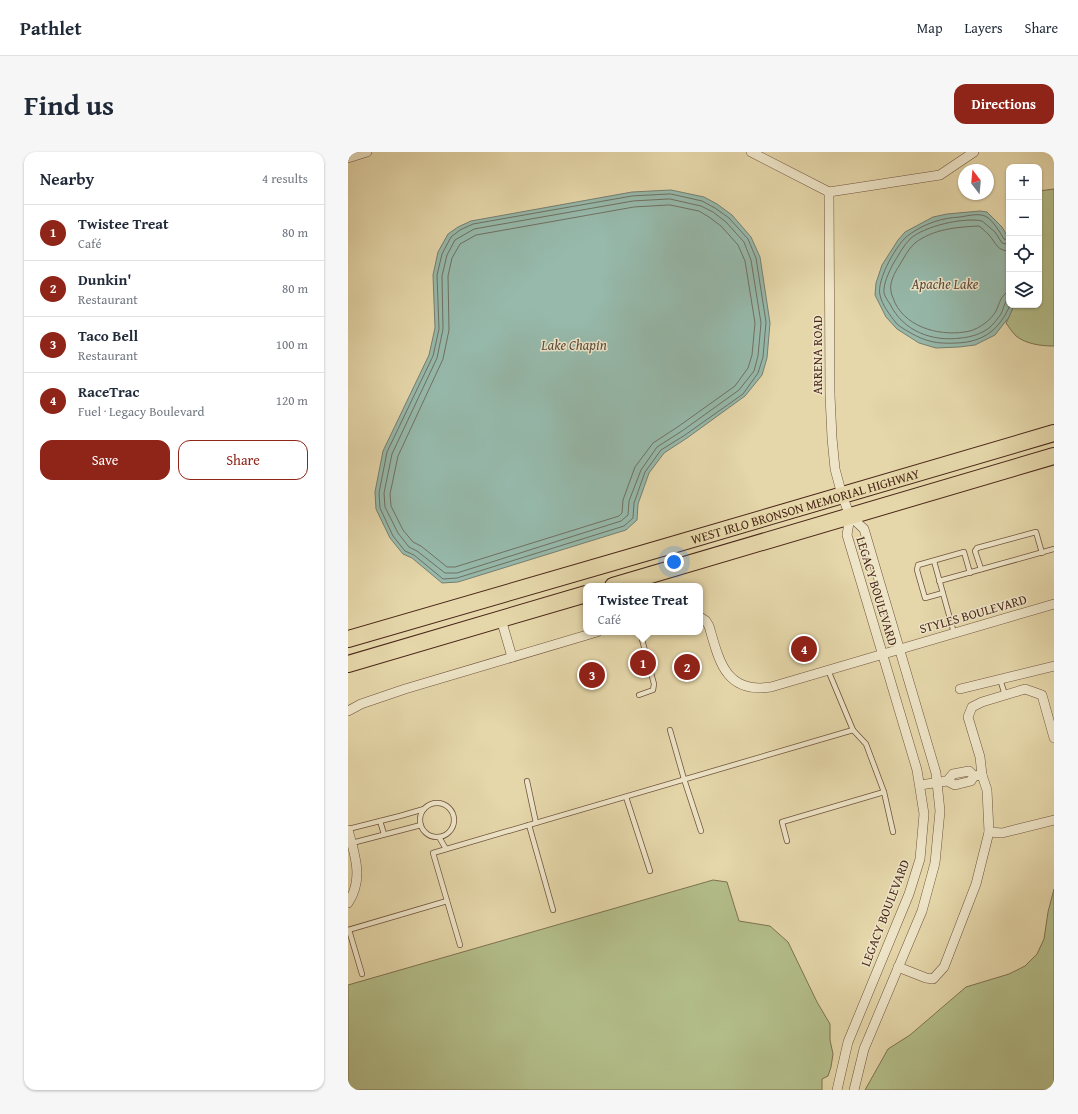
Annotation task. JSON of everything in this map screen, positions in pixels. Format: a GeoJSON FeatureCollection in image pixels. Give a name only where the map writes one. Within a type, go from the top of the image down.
{"type":"FeatureCollection","features":[{"type":"Feature","properties":{"kind":"highway","name":"WEST IRLO BRONSON MEMORIAL HIGHWAY"},"geometry":{"type":"LineString","coordinates":[[348,638],[1054,433]]}},
{"type":"Feature","properties":{"kind":"highway","name":"WEST IRLO BRONSON MEMORIAL HIGHWAY"},"geometry":{"type":"LineString","coordinates":[[623,583],[1054,456]]}},
{"type":"Feature","properties":{"kind":"highway"},"geometry":{"type":"LineString","coordinates":[[501,619],[509,605],[527,587]]}},
{"type":"Feature","properties":{"kind":"highway"},"geometry":{"type":"LineString","coordinates":[[348,664],[583,595]]}},
{"type":"Feature","properties":{"kind":"street"},"geometry":{"type":"LineString","coordinates":[[348,158],[367,152]]}},
{"type":"Feature","properties":{"kind":"street"},"geometry":{"type":"LineString","coordinates":[[751,152],[829,192],[940,175],[974,152]]}},
{"type":"Feature","properties":{"kind":"street","name":"ARRENA ROAD"},"geometry":{"type":"LineString","coordinates":[[829,192],[830,395],[832,438],[835,469],[842,495],[850,516]]}},
{"type":"Feature","properties":{"kind":"street","name":"LEGACY BOULEVARD"},"geometry":{"type":"LineString","coordinates":[[850,516],[864,529],[936,773],[940,811],[935,863],[922,910],[864,1049],[854,1090]]}},
{"type":"Feature","properties":{"kind":"street","name":"LEGACY BOULEVARD"},"geometry":{"type":"LineString","coordinates":[[838,1090],[848,1042],[909,894],[920,859],[924,814],[917,770],[847,535],[850,516]]}},
{"type":"Feature","properties":{"kind":"street","name":"STYLES BOULEVARD"},"geometry":{"type":"LineString","coordinates":[[703,619],[709,626],[724,670],[740,683],[747,686],[763,688],[1054,604]]}},
{"type":"Feature","properties":{"kind":"street"},"geometry":{"type":"LineString","coordinates":[[501,619],[512,658]]}},
{"type":"Feature","properties":{"kind":"street"},"geometry":{"type":"LineString","coordinates":[[348,711],[361,704],[392,693],[587,635]]}},
{"type":"Feature","properties":{"kind":"street"},"geometry":{"type":"LineString","coordinates":[[960,689],[1054,666]]}},
{"type":"Feature","properties":{"kind":"street"},"geometry":{"type":"LineString","coordinates":[[898,967],[926,978],[933,979],[944,967],[976,884],[989,832],[987,790],[978,776],[980,757],[968,717],[972,707],[982,702],[1025,689],[1042,695],[1054,738]]}},
{"type":"Feature","properties":{"kind":"street"},"geometry":{"type":"LineString","coordinates":[[920,785],[947,781],[955,785],[971,781],[978,776]]}},
{"type":"Feature","properties":{"kind":"street"},"geometry":{"type":"LineString","coordinates":[[989,832],[1002,833],[1054,820]]}},
{"type":"Feature","properties":{"kind":"street"},"geometry":{"type":"LineString","coordinates":[[348,830],[356,859],[358,878],[354,892],[348,903]]}},
{"type":"Feature","properties":{"kind":"lane"},"geometry":{"type":"LineString","coordinates":[[981,570],[975,551],[977,548],[1036,532],[1042,553]]}},
{"type":"Feature","properties":{"kind":"lane"},"geometry":{"type":"LineString","coordinates":[[939,581],[1054,549]]}},
{"type":"Feature","properties":{"kind":"lane"},"geometry":{"type":"LineString","coordinates":[[943,593],[925,598],[917,570],[918,566],[964,552],[970,573]]}},
{"type":"Feature","properties":{"kind":"lane"},"geometry":{"type":"LineString","coordinates":[[934,561],[954,633]]}},
{"type":"Feature","properties":{"kind":"lane"},"geometry":{"type":"LineString","coordinates":[[639,696],[653,690],[654,684],[641,635]]}},
{"type":"Feature","properties":{"kind":"lane"},"geometry":{"type":"LineString","coordinates":[[828,670],[853,730],[866,744],[884,792],[893,832]]}},
{"type":"Feature","properties":{"kind":"lane"},"geometry":{"type":"LineString","coordinates":[[1000,680],[1005,696]]}},
{"type":"Feature","properties":{"kind":"lane"},"geometry":{"type":"LineString","coordinates":[[670,730],[684,780],[701,831]]}},
{"type":"Feature","properties":{"kind":"lane"},"geometry":{"type":"LineString","coordinates":[[460,945],[433,853],[853,730]]}},
{"type":"Feature","properties":{"kind":"lane"},"geometry":{"type":"LineString","coordinates":[[527,781],[536,823]]}},
{"type":"Feature","properties":{"kind":"lane"},"geometry":{"type":"LineString","coordinates":[[787,841],[782,822],[884,792]]}},
{"type":"Feature","properties":{"kind":"lane"},"geometry":{"type":"LineString","coordinates":[[626,797],[650,872]]}},
{"type":"Feature","properties":{"kind":"lane"},"geometry":{"type":"LineString","coordinates":[[348,830],[424,809],[433,803],[439,803],[449,807],[452,812],[454,823],[452,828],[444,836],[439,837],[428,834],[421,825],[421,814],[424,809]]}},
{"type":"Feature","properties":{"kind":"lane"},"geometry":{"type":"LineString","coordinates":[[380,821],[384,834]]}},
{"type":"Feature","properties":{"kind":"lane"},"geometry":{"type":"LineString","coordinates":[[352,843],[421,825]]}},
{"type":"Feature","properties":{"kind":"lane"},"geometry":{"type":"LineString","coordinates":[[529,825],[553,910]]}},
{"type":"Feature","properties":{"kind":"lane"},"geometry":{"type":"LineString","coordinates":[[439,837],[446,849]]}},
{"type":"Feature","properties":{"kind":"lane"},"geometry":{"type":"LineString","coordinates":[[362,974],[349,930],[447,902]]}},
{"type":"Feature","properties":{"kind":"green space"},"geometry":{"type":"Polygon","coordinates":[[[1054,189],[1054,346],[1039,345],[1024,341],[1016,336],[1006,323],[1013,308],[1042,308],[1042,191],[1054,189]]]}},
{"type":"Feature","properties":{"kind":"green space"},"geometry":{"type":"Polygon","coordinates":[[[713,880],[727,882],[739,921],[770,926],[788,942],[817,1002],[830,1024],[830,1040],[833,1054],[828,1076],[822,1079],[822,1090],[348,1090],[348,985],[713,880]]]}},
{"type":"Feature","properties":{"kind":"green space"},"geometry":{"type":"Polygon","coordinates":[[[1054,889],[1054,1090],[865,1090],[888,1049],[910,1035],[966,987],[1009,974],[1025,966],[1037,954],[1044,939],[1048,912],[1054,889]]]}},
{"type":"Feature","properties":{"kind":"water","name":"Lake Chapin"},"geometry":{"type":"Polygon","coordinates":[[[671,190],[704,197],[717,204],[732,215],[751,237],[760,257],[770,323],[767,358],[762,375],[745,396],[664,453],[649,473],[638,504],[637,520],[626,530],[458,582],[442,583],[412,558],[403,554],[390,538],[376,509],[375,492],[383,451],[429,355],[435,328],[433,275],[438,252],[448,234],[471,221],[632,192],[671,190]]]}},
{"type":"Feature","properties":{"kind":"water","name":"Apache Lake"},"geometry":{"type":"Polygon","coordinates":[[[980,211],[987,212],[1002,227],[1006,234],[1006,308],[1013,308],[1009,317],[995,335],[975,345],[936,348],[919,343],[897,329],[886,317],[875,295],[876,283],[882,265],[905,232],[933,217],[947,214],[980,211]]]}},
{"type":"Feature","properties":{"kind":"place","name":"RaceTrac"},"geometry":{"type":"Point","coordinates":[804,649]}},
{"type":"Feature","properties":{"kind":"place","name":"Twistee Treat"},"geometry":{"type":"Point","coordinates":[643,663]}},
{"type":"Feature","properties":{"kind":"place","name":"Dunkin'"},"geometry":{"type":"Point","coordinates":[687,667]}},
{"type":"Feature","properties":{"kind":"place","name":"Taco Bell"},"geometry":{"type":"Point","coordinates":[592,675]}}]}
